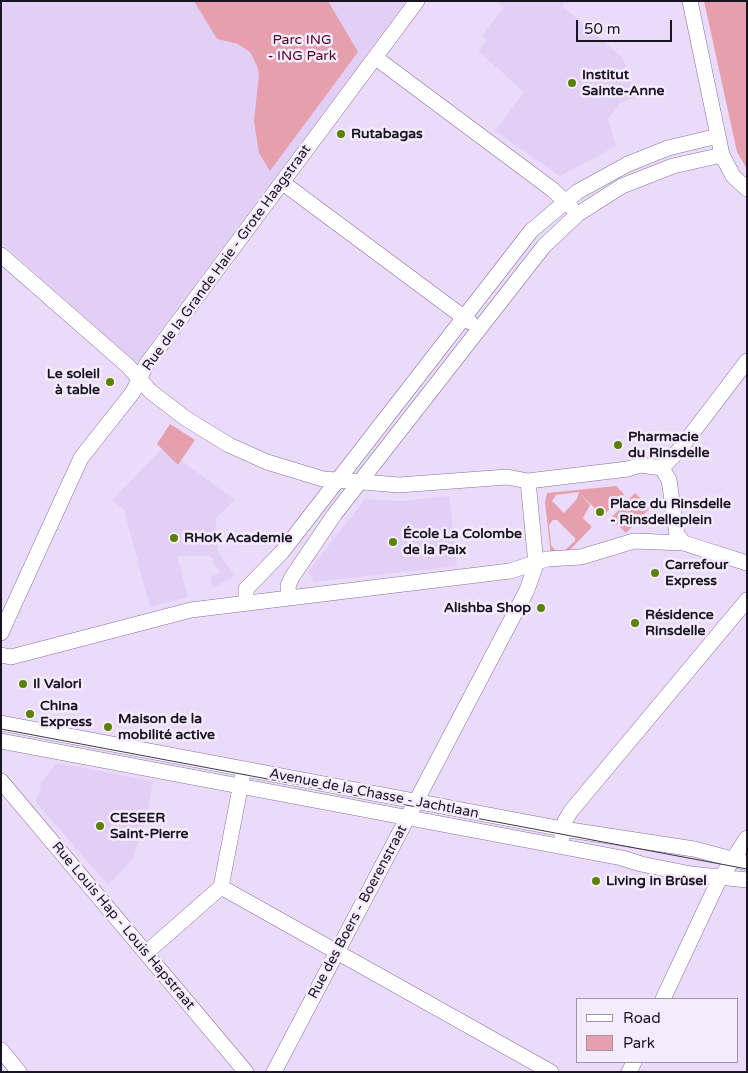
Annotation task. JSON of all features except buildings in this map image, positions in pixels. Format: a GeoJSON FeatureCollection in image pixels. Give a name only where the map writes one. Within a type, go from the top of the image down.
{"type":"FeatureCollection","features":[{"type":"Feature","properties":{"kind":"street","name":"Rue de la Grande Haie - Grote Haagstraat"},"geometry":{"type":"LineString","coordinates":[[1,633],[80,458],[133,392],[146,365],[417,1]]}},
{"type":"Feature","properties":{"kind":"street"},"geometry":{"type":"LineString","coordinates":[[690,1],[722,155],[733,176],[747,189]]}},
{"type":"Feature","properties":{"kind":"street"},"geometry":{"type":"LineString","coordinates":[[376,58],[566,201],[578,214]]}},
{"type":"Feature","properties":{"kind":"street"},"geometry":{"type":"LineString","coordinates":[[246,602],[246,589],[282,552],[531,231],[577,192],[628,164],[668,148],[718,136]]}},
{"type":"Feature","properties":{"kind":"street"},"geometry":{"type":"LineString","coordinates":[[289,597],[290,582],[302,560],[478,329],[544,246],[578,214],[604,197],[649,174],[673,166],[722,155]]}},
{"type":"Feature","properties":{"kind":"street"},"geometry":{"type":"LineString","coordinates":[[283,182],[478,329]]}},
{"type":"Feature","properties":{"kind":"street"},"geometry":{"type":"LineString","coordinates":[[1,255],[128,366],[150,391],[185,418],[228,445],[267,462],[323,479],[399,485],[507,477],[528,481],[628,469],[640,465],[662,468]]}},
{"type":"Feature","properties":{"kind":"street"},"geometry":{"type":"LineString","coordinates":[[662,468],[680,449],[747,361]]}},
{"type":"Feature","properties":{"kind":"street"},"geometry":{"type":"LineString","coordinates":[[662,468],[669,480],[676,535],[684,543]]}},
{"type":"Feature","properties":{"kind":"street"},"geometry":{"type":"LineString","coordinates":[[528,481],[536,564]]}},
{"type":"Feature","properties":{"kind":"street"},"geometry":{"type":"LineString","coordinates":[[1,655],[11,657],[191,610],[510,571],[548,559],[581,557],[634,541],[684,543],[747,563]]}},
{"type":"Feature","properties":{"kind":"street","name":"Rue des Boers - Boerenstraat"},"geometry":{"type":"LineString","coordinates":[[274,1072],[527,590],[536,564]]}},
{"type":"Feature","properties":{"kind":"street"},"geometry":{"type":"LineString","coordinates":[[561,846],[564,829],[571,811],[747,600]]}},
{"type":"Feature","properties":{"kind":"street","name":"Avenue de la Chasse - Jachtlaan"},"geometry":{"type":"LineString","coordinates":[[1,723],[564,829],[694,849],[740,861]]}},
{"type":"Feature","properties":{"kind":"street","name":"Avenue de la Chasse - Jachtlaan"},"geometry":{"type":"LineString","coordinates":[[1,741],[561,846],[674,871],[747,880]]}},
{"type":"Feature","properties":{"kind":"street"},"geometry":{"type":"LineString","coordinates":[[146,953],[222,887],[244,769]]}},
{"type":"Feature","properties":{"kind":"street","name":"Rue Louis Hap - Louis Hapstraat"},"geometry":{"type":"LineString","coordinates":[[1,781],[246,1072]]}},
{"type":"Feature","properties":{"kind":"street"},"geometry":{"type":"LineString","coordinates":[[663,998],[721,876],[740,861],[747,838]]}},
{"type":"Feature","properties":{"kind":"street"},"geometry":{"type":"LineString","coordinates":[[222,887],[551,1072]]}},
{"type":"Feature","properties":{"kind":"street"},"geometry":{"type":"LineString","coordinates":[[1,1050],[19,1072]]}},
{"type":"Feature","properties":{"kind":"shaded area"},"geometry":{"type":"Polygon","coordinates":[[[1,1],[406,1],[364,58],[356,74],[353,73],[146,350],[148,353],[141,361],[135,361],[123,355],[124,352],[1,243],[1,1]]]}},
{"type":"Feature","properties":{"kind":"shaded area","name":"Institut Sainte-Anne"},"geometry":{"type":"Polygon","coordinates":[[[497,1],[564,1],[563,7],[623,58],[636,97],[620,103],[608,119],[616,146],[560,176],[495,131],[524,92],[478,51],[487,40],[482,36],[504,7],[497,1]]]}},
{"type":"Feature","properties":{"kind":"shaded area","name":"RHoK Academie"},"geometry":{"type":"Polygon","coordinates":[[[162,449],[178,465],[181,460],[235,500],[216,518],[217,550],[234,576],[213,588],[211,577],[220,572],[210,556],[177,556],[188,597],[150,607],[124,510],[112,500],[162,449]]]}},
{"type":"Feature","properties":{"kind":"shaded area","name":"École La Colombe de la Paix"},"geometry":{"type":"Polygon","coordinates":[[[449,496],[457,566],[314,582],[308,572],[365,499],[401,501],[449,496]]]}},
{"type":"Feature","properties":{"kind":"shaded area","name":"CESEER Saint-Pierre"},"geometry":{"type":"Polygon","coordinates":[[[57,763],[153,781],[146,820],[132,860],[108,885],[35,801],[41,789],[40,784],[57,763]]]}},
{"type":"Feature","properties":{"kind":"green space","name":"Parc ING - ING Park"},"geometry":{"type":"Polygon","coordinates":[[[194,1],[328,1],[358,52],[270,171],[259,153],[254,121],[259,74],[257,66],[250,52],[238,44],[217,39],[194,1]]]}},
{"type":"Feature","properties":{"kind":"green space"},"geometry":{"type":"Polygon","coordinates":[[[704,1],[747,1],[747,169],[737,152],[704,1]]]}},
{"type":"Feature","properties":{"kind":"green space"},"geometry":{"type":"Polygon","coordinates":[[[170,424],[195,440],[178,465],[157,444],[170,424]]]}},
{"type":"Feature","properties":{"kind":"green space"},"geometry":{"type":"Polygon","coordinates":[[[616,486],[624,494],[603,516],[580,494],[590,505],[583,518],[592,527],[565,555],[551,556],[545,502],[547,493],[616,486]],[[579,492],[556,495],[552,501],[564,513],[577,499],[579,492]],[[553,520],[549,525],[551,545],[555,550],[564,551],[575,541],[575,538],[557,520],[553,520]]]}},
{"type":"Feature","properties":{"kind":"green space"},"geometry":{"type":"Polygon","coordinates":[[[635,493],[650,508],[626,533],[611,518],[635,493]]]}},
{"type":"Feature","properties":{"kind":"tram line"},"geometry":{"type":"LineString","coordinates":[[1,729],[747,869]]}},
{"type":"Feature","properties":{"kind":"place","name":"Institut Sainte-Anne"},"geometry":{"type":"Point","coordinates":[572,83]}},
{"type":"Feature","properties":{"kind":"place","name":"Rutabagas"},"geometry":{"type":"Point","coordinates":[341,134]}},
{"type":"Feature","properties":{"kind":"place","name":"Le soleil à table"},"geometry":{"type":"Point","coordinates":[110,382]}},
{"type":"Feature","properties":{"kind":"place","name":"Pharmacie du Rinsdelle"},"geometry":{"type":"Point","coordinates":[618,445]}},
{"type":"Feature","properties":{"kind":"place","name":"Place du Rinsdelle - Rinsdelleplein"},"geometry":{"type":"Point","coordinates":[600,512]}},
{"type":"Feature","properties":{"kind":"place","name":"RHoK Academie"},"geometry":{"type":"Point","coordinates":[174,538]}},
{"type":"Feature","properties":{"kind":"place","name":"École La Colombe de la Paix"},"geometry":{"type":"Point","coordinates":[393,542]}},
{"type":"Feature","properties":{"kind":"place","name":"Carrefour Express"},"geometry":{"type":"Point","coordinates":[655,573]}},
{"type":"Feature","properties":{"kind":"place","name":"Alishba Shop"},"geometry":{"type":"Point","coordinates":[541,608]}},
{"type":"Feature","properties":{"kind":"place","name":"Résidence Rinsdelle"},"geometry":{"type":"Point","coordinates":[635,623]}},
{"type":"Feature","properties":{"kind":"place","name":"Il Valori"},"geometry":{"type":"Point","coordinates":[23,684]}},
{"type":"Feature","properties":{"kind":"place","name":"China Express"},"geometry":{"type":"Point","coordinates":[30,714]}},
{"type":"Feature","properties":{"kind":"place","name":"Maison de la mobilité active"},"geometry":{"type":"Point","coordinates":[108,727]}},
{"type":"Feature","properties":{"kind":"place","name":"CESEER Saint-Pierre"},"geometry":{"type":"Point","coordinates":[100,826]}},
{"type":"Feature","properties":{"kind":"place","name":"Living in Brûsel"},"geometry":{"type":"Point","coordinates":[596,881]}}]}
